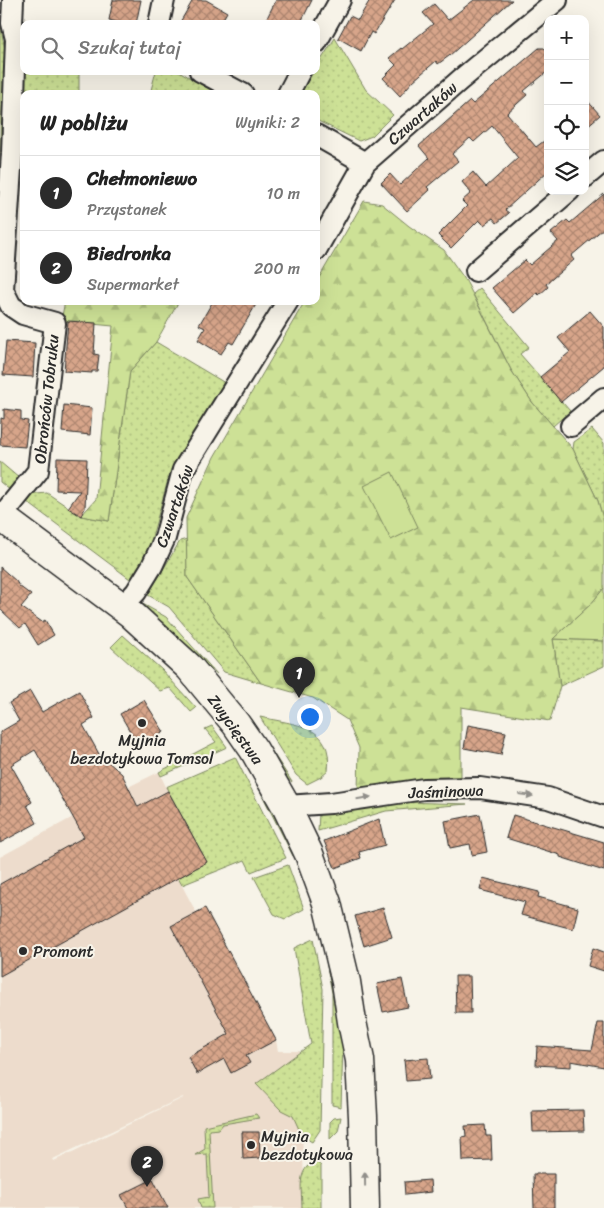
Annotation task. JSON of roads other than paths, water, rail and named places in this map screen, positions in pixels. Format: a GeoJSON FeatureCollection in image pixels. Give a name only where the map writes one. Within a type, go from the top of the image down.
{"type":"FeatureCollection","features":[{"type":"Feature","properties":{"kind":"main road","name":"Zwycięstwa"},"geometry":{"type":"LineString","coordinates":[[0,517],[122,607],[189,667],[254,750],[286,806],[309,854],[327,903],[346,982],[352,1022],[347,1061],[345,1112],[355,1150],[365,1208]]}},
{"type":"Feature","properties":{"kind":"main road","name":"Zwycięstwa"},"geometry":{"type":"LineString","coordinates":[[347,1208],[355,1150]]}},
{"type":"Feature","properties":{"kind":"street","name":"Obrońców Tobruku"},"geometry":{"type":"LineString","coordinates":[[0,517],[38,471],[55,323],[23,314],[11,306],[3,290],[18,23],[13,0]]}},
{"type":"Feature","properties":{"kind":"street"},"geometry":{"type":"LineString","coordinates":[[161,20],[164,0]]}},
{"type":"Feature","properties":{"kind":"street"},"geometry":{"type":"LineString","coordinates":[[320,36],[340,0]]}},
{"type":"Feature","properties":{"kind":"street","name":"Czwartaków"},"geometry":{"type":"LineString","coordinates":[[320,243],[365,163],[460,80],[557,0]]}},
{"type":"Feature","properties":{"kind":"street"},"geometry":{"type":"LineString","coordinates":[[207,75],[236,90]]}},
{"type":"Feature","properties":{"kind":"street"},"geometry":{"type":"LineString","coordinates":[[290,90],[298,75]]}},
{"type":"Feature","properties":{"kind":"street"},"geometry":{"type":"LineString","coordinates":[[320,136],[365,163]]}},
{"type":"Feature","properties":{"kind":"street"},"geometry":{"type":"LineString","coordinates":[[589,174],[604,161]]}},
{"type":"Feature","properties":{"kind":"street"},"geometry":{"type":"LineString","coordinates":[[476,271],[564,195]]}},
{"type":"Feature","properties":{"kind":"street","name":"Czwartaków"},"geometry":{"type":"LineString","coordinates":[[122,607],[136,592],[152,566],[165,538],[182,470],[285,305]]}},
{"type":"Feature","properties":{"kind":"street"},"geometry":{"type":"LineString","coordinates":[[571,426],[604,398]]}},
{"type":"Feature","properties":{"kind":"street","name":"Jaśminowa"},"geometry":{"type":"LineString","coordinates":[[286,806],[316,804],[424,789],[480,788],[548,798],[604,817]]}},
{"type":"Feature","properties":{"kind":"place","name":"Chełmoniewo"},"geometry":{"type":"Point","coordinates":[299,698]}},
{"type":"Feature","properties":{"kind":"place","name":"Myjnia bezdotykowa Tomsol"},"geometry":{"type":"Point","coordinates":[142,723]}},
{"type":"Feature","properties":{"kind":"place","name":"Promont"},"geometry":{"type":"Point","coordinates":[23,951]}},
{"type":"Feature","properties":{"kind":"place","name":"Myjnia bezdotykowa"},"geometry":{"type":"Point","coordinates":[251,1145]}},
{"type":"Feature","properties":{"kind":"place","name":"Biedronka"},"geometry":{"type":"Point","coordinates":[147,1187]}}]}
